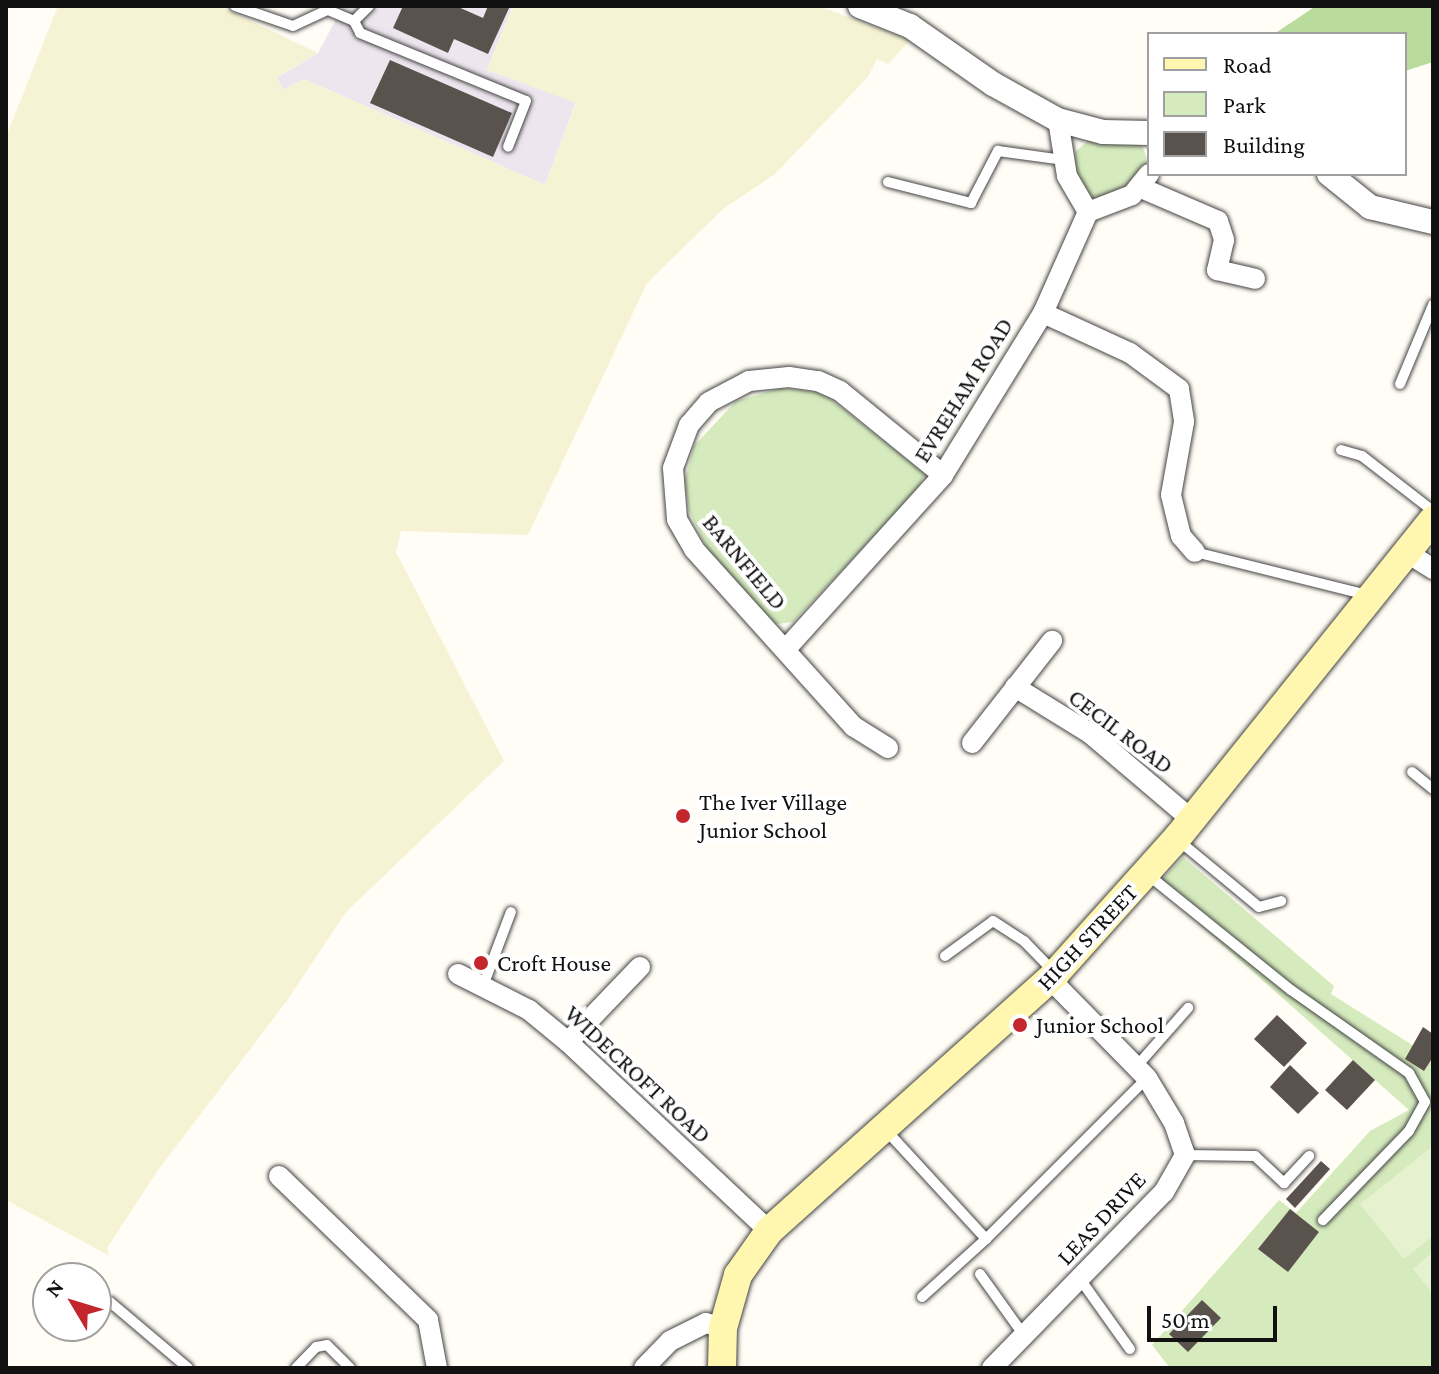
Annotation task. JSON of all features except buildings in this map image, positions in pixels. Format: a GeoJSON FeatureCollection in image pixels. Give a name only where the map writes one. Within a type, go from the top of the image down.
{"type":"FeatureCollection","features":[{"type":"Feature","properties":{"kind":"main road","name":"HIGH STREET"},"geometry":{"type":"LineString","coordinates":[[722,1368],[723,1328],[738,1275],[769,1231],[1052,976],[1184,829],[1433,520]]}},
{"type":"Feature","properties":{"kind":"street"},"geometry":{"type":"LineString","coordinates":[[860,6],[910,26],[993,84],[1058,120],[1103,132],[1147,133]]}},
{"type":"Feature","properties":{"kind":"street"},"geometry":{"type":"LineString","coordinates":[[1058,120],[1067,176],[1088,212],[1109,208],[1144,180],[1218,221],[1224,240],[1217,270],[1255,279]]}},
{"type":"Feature","properties":{"kind":"street"},"geometry":{"type":"LineString","coordinates":[[1331,176],[1370,207],[1433,222]]}},
{"type":"Feature","properties":{"kind":"street","name":"EVREHAM ROAD"},"geometry":{"type":"LineString","coordinates":[[786,649],[943,475],[1043,313],[1088,212]]}},
{"type":"Feature","properties":{"kind":"street"},"geometry":{"type":"LineString","coordinates":[[1043,313],[1130,353],[1179,389],[1184,422],[1171,495],[1181,536],[1195,552]]}},
{"type":"Feature","properties":{"kind":"street","name":"BARNFIELD"},"geometry":{"type":"LineString","coordinates":[[888,748],[854,727],[694,549],[677,519],[673,468],[689,425],[709,402],[728,389],[768,377],[818,381],[870,413],[943,475]]}},
{"type":"Feature","properties":{"kind":"street"},"geometry":{"type":"LineString","coordinates":[[1406,552],[1433,569]]}},
{"type":"Feature","properties":{"kind":"street"},"geometry":{"type":"LineString","coordinates":[[972,743],[1052,641]]}},
{"type":"Feature","properties":{"kind":"street","name":"CECIL ROAD"},"geometry":{"type":"LineString","coordinates":[[1015,687],[1091,734],[1184,829]]}},
{"type":"Feature","properties":{"kind":"street"},"geometry":{"type":"LineString","coordinates":[[568,1042],[640,967]]}},
{"type":"Feature","properties":{"kind":"street","name":"WIDECROFT ROAD"},"geometry":{"type":"LineString","coordinates":[[458,974],[529,1010],[568,1042],[769,1231]]}},
{"type":"Feature","properties":{"kind":"street"},"geometry":{"type":"LineString","coordinates":[[1052,976],[1141,1072],[1174,1123],[1185,1155]]}},
{"type":"Feature","properties":{"kind":"street","name":"LEAS DRIVE"},"geometry":{"type":"LineString","coordinates":[[992,1368],[1164,1192],[1185,1155]]}},
{"type":"Feature","properties":{"kind":"street"},"geometry":{"type":"LineString","coordinates":[[279,1176],[428,1320],[437,1368]]}},
{"type":"Feature","properties":{"kind":"street"},"geometry":{"type":"LineString","coordinates":[[644,1368],[670,1341],[706,1323],[723,1328]]}},
{"type":"Feature","properties":{"kind":"lane"},"geometry":{"type":"LineString","coordinates":[[235,6],[293,26],[328,10],[354,21],[360,33],[526,101],[508,147]]}},
{"type":"Feature","properties":{"kind":"lane"},"geometry":{"type":"LineString","coordinates":[[354,21],[369,6]]}},
{"type":"Feature","properties":{"kind":"lane"},"geometry":{"type":"LineString","coordinates":[[888,182],[971,203],[998,151],[1064,160]]}},
{"type":"Feature","properties":{"kind":"lane"},"geometry":{"type":"LineString","coordinates":[[1400,384],[1433,305]]}},
{"type":"Feature","properties":{"kind":"lane"},"geometry":{"type":"LineString","coordinates":[[1341,450],[1362,456],[1433,511]]}},
{"type":"Feature","properties":{"kind":"lane"},"geometry":{"type":"LineString","coordinates":[[1195,552],[1370,596]]}},
{"type":"Feature","properties":{"kind":"lane"},"geometry":{"type":"LineString","coordinates":[[1412,772],[1433,789]]}},
{"type":"Feature","properties":{"kind":"lane"},"geometry":{"type":"LineString","coordinates":[[1184,829],[1259,907],[1281,901]]}},
{"type":"Feature","properties":{"kind":"lane"},"geometry":{"type":"LineString","coordinates":[[1146,873],[1291,990],[1409,1073],[1425,1102],[1409,1131],[1323,1220]]}},
{"type":"Feature","properties":{"kind":"lane"},"geometry":{"type":"LineString","coordinates":[[483,986],[511,912]]}},
{"type":"Feature","properties":{"kind":"lane"},"geometry":{"type":"LineString","coordinates":[[945,956],[993,921],[1024,941],[1052,976]]}},
{"type":"Feature","properties":{"kind":"lane"},"geometry":{"type":"LineString","coordinates":[[922,1297],[986,1239],[1141,1072],[1188,1008]]}},
{"type":"Feature","properties":{"kind":"lane"},"geometry":{"type":"LineString","coordinates":[[883,1127],[986,1239]]}},
{"type":"Feature","properties":{"kind":"lane"},"geometry":{"type":"LineString","coordinates":[[1185,1155],[1255,1156],[1284,1183],[1309,1156]]}},
{"type":"Feature","properties":{"kind":"lane"},"geometry":{"type":"LineString","coordinates":[[980,1274],[1023,1334]]}},
{"type":"Feature","properties":{"kind":"lane"},"geometry":{"type":"LineString","coordinates":[[1080,1279],[1130,1349]]}},
{"type":"Feature","properties":{"kind":"lane"},"geometry":{"type":"LineString","coordinates":[[112,1304],[188,1368]]}},
{"type":"Feature","properties":{"kind":"lane"},"geometry":{"type":"LineString","coordinates":[[296,1368],[316,1347],[327,1345],[350,1368]]}},
{"type":"Feature","properties":{"kind":"shaded area"},"geometry":{"type":"Polygon","coordinates":[[[58,6],[219,6],[318,53],[277,77],[283,90],[304,79],[545,185],[576,103],[487,70],[513,6],[819,6],[910,40],[888,64],[877,59],[868,77],[775,174],[723,209],[647,283],[528,535],[401,531],[396,552],[504,761],[346,912],[286,1002],[158,1170],[107,1248],[110,1256],[6,1200],[6,137],[58,6]]]}},
{"type":"Feature","properties":{"kind":"shaded area"},"geometry":{"type":"Polygon","coordinates":[[[343,6],[513,6],[487,70],[576,102],[545,185],[304,79],[283,90],[276,78],[318,53],[343,6]]]}},
{"type":"Feature","properties":{"kind":"green space"},"geometry":{"type":"Polygon","coordinates":[[[1316,6],[1433,6],[1433,62],[1407,70],[1407,32],[1277,32],[1316,6]]]}},
{"type":"Feature","properties":{"kind":"green space"},"geometry":{"type":"Polygon","coordinates":[[[1090,139],[1142,145],[1147,168],[1135,189],[1095,200],[1087,195],[1073,166],[1075,152],[1090,139]]]}},
{"type":"Feature","properties":{"kind":"green space"},"geometry":{"type":"Polygon","coordinates":[[[781,388],[823,393],[925,474],[917,490],[793,622],[776,624],[711,557],[689,511],[685,481],[694,446],[736,401],[781,388]]]}},
{"type":"Feature","properties":{"kind":"green space"},"geometry":{"type":"Polygon","coordinates":[[[1183,857],[1334,986],[1331,994],[1433,1058],[1433,1368],[1170,1368],[1152,1345],[1279,1200],[1296,1213],[1370,1131],[1409,1110],[1156,886],[1183,857]]]}},
{"type":"Feature","properties":{"kind":"green space"},"geometry":{"type":"Polygon","coordinates":[[[1433,1146],[1433,1236],[1404,1259],[1360,1204],[1433,1146]]]}},
{"type":"Feature","properties":{"kind":"green space"},"geometry":{"type":"Polygon","coordinates":[[[1433,1252],[1433,1294],[1413,1269],[1433,1252]]]}},
{"type":"Feature","properties":{"kind":"place","name":"The Iver Village Junior School"},"geometry":{"type":"Point","coordinates":[683,816]}},
{"type":"Feature","properties":{"kind":"place","name":"Croft House"},"geometry":{"type":"Point","coordinates":[481,963]}},
{"type":"Feature","properties":{"kind":"place","name":"Junior School"},"geometry":{"type":"Point","coordinates":[1020,1025]}}]}
